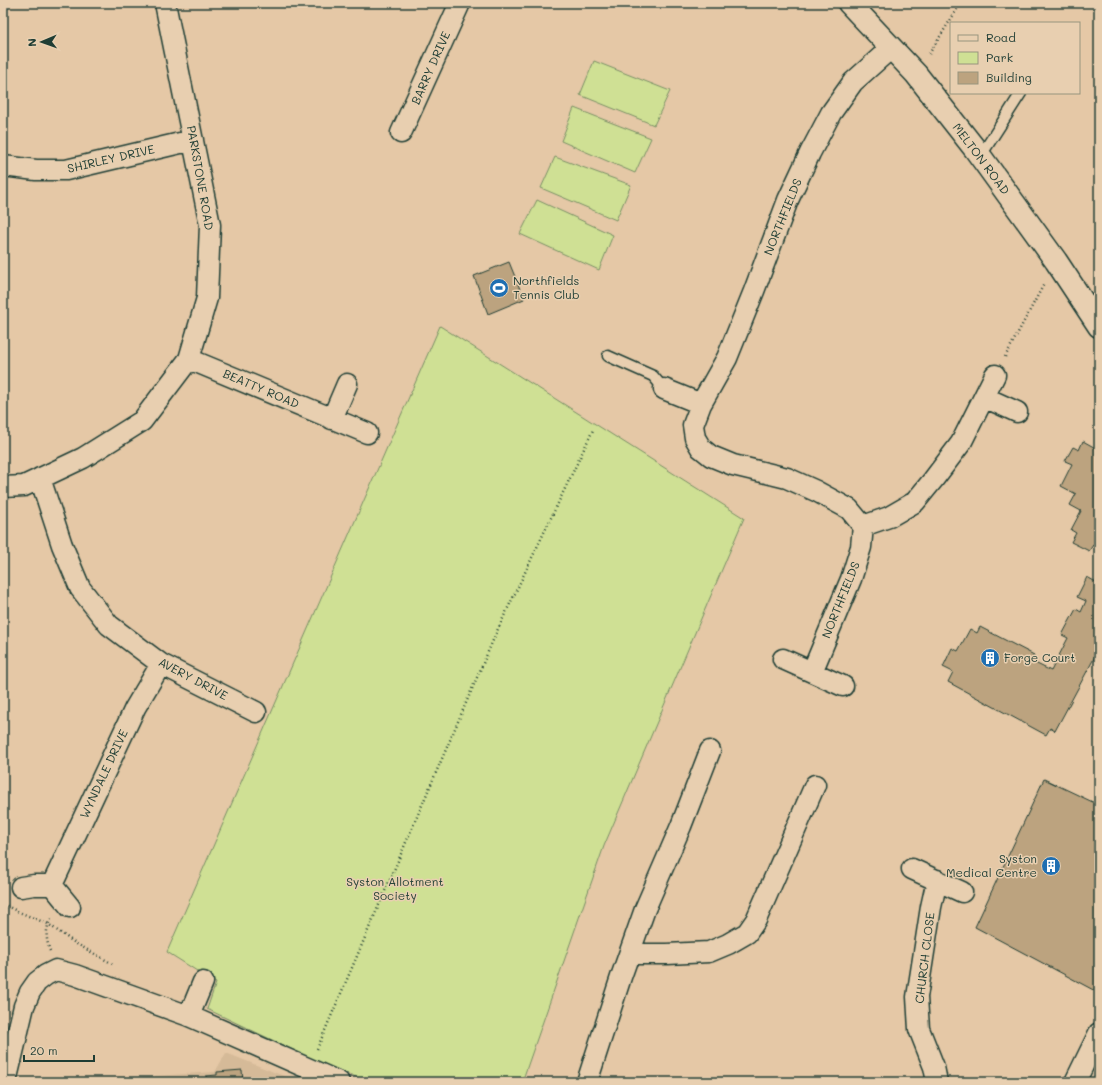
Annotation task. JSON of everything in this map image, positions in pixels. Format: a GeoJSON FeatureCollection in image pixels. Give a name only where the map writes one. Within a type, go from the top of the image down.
{"type":"FeatureCollection","features":[{"type":"Feature","properties":{"kind":"street","name":"PARKSTONE ROAD"},"geometry":{"type":"LineString","coordinates":[[3,487],[24,486],[83,458],[142,421],[189,359],[207,298],[210,225],[165,3]]}},
{"type":"Feature","properties":{"kind":"street","name":"BARRY DRIVE"},"geometry":{"type":"LineString","coordinates":[[401,133],[460,3]]}},
{"type":"Feature","properties":{"kind":"street","name":"MELTON ROAD"},"geometry":{"type":"LineString","coordinates":[[849,3],[916,74],[980,157],[1056,261],[1099,326]]}},
{"type":"Feature","properties":{"kind":"street","name":"NORTHFIELDS"},"geometry":{"type":"LineString","coordinates":[[812,672],[851,579],[861,547],[863,526],[849,509],[816,491],[786,478],[733,466],[711,456],[701,448],[695,438],[693,424],[701,404],[726,358],[754,291],[788,200],[831,113],[853,82],[891,48]]}},
{"type":"Feature","properties":{"kind":"street","name":"SHIRLEY DRIVE"},"geometry":{"type":"LineString","coordinates":[[3,166],[36,170],[66,170],[193,140]]}},
{"type":"Feature","properties":{"kind":"street","name":"BEATTY ROAD"},"geometry":{"type":"LineString","coordinates":[[189,359],[367,433]]}},
{"type":"Feature","properties":{"kind":"street"},"geometry":{"type":"LineString","coordinates":[[863,526],[889,517],[915,502],[934,480],[961,443],[995,375]]}},
{"type":"Feature","properties":{"kind":"street"},"geometry":{"type":"LineString","coordinates":[[332,418],[347,384]]}},
{"type":"Feature","properties":{"kind":"street"},"geometry":{"type":"LineString","coordinates":[[664,389],[701,404]]}},
{"type":"Feature","properties":{"kind":"street"},"geometry":{"type":"LineString","coordinates":[[984,397],[1017,412]]}},
{"type":"Feature","properties":{"kind":"street","name":"AVERY DRIVE"},"geometry":{"type":"LineString","coordinates":[[40,478],[62,545],[80,588],[109,624],[161,664],[256,712]]}},
{"type":"Feature","properties":{"kind":"street"},"geometry":{"type":"LineString","coordinates":[[783,659],[843,686]]}},
{"type":"Feature","properties":{"kind":"street","name":"WYNDALE DRIVE"},"geometry":{"type":"LineString","coordinates":[[62,897],[135,708],[161,664]]}},
{"type":"Feature","properties":{"kind":"street"},"geometry":{"type":"LineString","coordinates":[[587,1082],[645,908],[681,826],[710,751]]}},
{"type":"Feature","properties":{"kind":"street"},"geometry":{"type":"LineString","coordinates":[[630,954],[709,952],[728,944],[747,932],[756,920],[815,785]]}},
{"type":"Feature","properties":{"kind":"street"},"geometry":{"type":"LineString","coordinates":[[912,869],[962,892]]}},
{"type":"Feature","properties":{"kind":"street","name":"CHURCH CLOSE"},"geometry":{"type":"LineString","coordinates":[[937,880],[931,907],[917,997],[919,1029],[934,1067],[937,1082]]}},
{"type":"Feature","properties":{"kind":"street"},"geometry":{"type":"LineString","coordinates":[[21,887],[34,885],[62,897]]}},
{"type":"Feature","properties":{"kind":"street"},"geometry":{"type":"LineString","coordinates":[[6,1082],[24,1006],[30,992],[37,982],[56,970],[75,975],[189,1016],[339,1082]]}},
{"type":"Feature","properties":{"kind":"street"},"geometry":{"type":"LineString","coordinates":[[189,1016],[203,982]]}},
{"type":"Feature","properties":{"kind":"street"},"geometry":{"type":"LineString","coordinates":[[1075,1082],[1099,1033]]}},
{"type":"Feature","properties":{"kind":"lane"},"geometry":{"type":"LineString","coordinates":[[980,157],[1020,94]]}},
{"type":"Feature","properties":{"kind":"lane"},"geometry":{"type":"LineString","coordinates":[[608,356],[653,376],[664,389]]}},
{"type":"Feature","properties":{"kind":"path"},"geometry":{"type":"LineString","coordinates":[[916,74],[961,3]]}},
{"type":"Feature","properties":{"kind":"path"},"geometry":{"type":"LineString","coordinates":[[995,375],[1056,261]]}},
{"type":"Feature","properties":{"kind":"path"},"geometry":{"type":"LineString","coordinates":[[308,1069],[496,631],[593,430]]}},
{"type":"Feature","properties":{"kind":"path"},"geometry":{"type":"LineString","coordinates":[[56,970],[47,940],[48,924],[62,897]]}},
{"type":"Feature","properties":{"kind":"path"},"geometry":{"type":"LineString","coordinates":[[3,904],[48,924]]}},
{"type":"Feature","properties":{"kind":"shaded area"},"geometry":{"type":"Polygon","coordinates":[[[226,1053],[299,1082],[154,1082],[155,1076],[215,1072],[226,1053]]]}},
{"type":"Feature","properties":{"kind":"green space"},"geometry":{"type":"Polygon","coordinates":[[[594,61],[670,91],[654,125],[580,95],[594,61]]]}},
{"type":"Feature","properties":{"kind":"green space"},"geometry":{"type":"Polygon","coordinates":[[[574,108],[651,138],[635,173],[561,141],[574,108]]]}},
{"type":"Feature","properties":{"kind":"green space"},"geometry":{"type":"Polygon","coordinates":[[[555,157],[631,185],[616,220],[541,188],[555,157]]]}},
{"type":"Feature","properties":{"kind":"green space"},"geometry":{"type":"Polygon","coordinates":[[[537,200],[613,235],[599,270],[520,234],[537,200]]]}},
{"type":"Feature","properties":{"kind":"green space","name":"Syston Allotment Society"},"geometry":{"type":"Polygon","coordinates":[[[440,326],[744,518],[604,846],[522,1082],[368,1082],[312,1059],[207,1009],[216,983],[167,952],[440,326]]]}},
{"type":"Feature","properties":{"kind":"building","name":"Northfields Tennis Club"},"geometry":{"type":"Polygon","coordinates":[[[509,262],[524,299],[488,314],[474,276],[509,262]]]}},
{"type":"Feature","properties":{"kind":"building"},"geometry":{"type":"Polygon","coordinates":[[[1083,441],[1099,450],[1099,548],[1093,545],[1089,551],[1071,542],[1076,533],[1071,530],[1081,511],[1070,505],[1076,494],[1061,486],[1072,464],[1065,461],[1073,447],[1079,450],[1083,441]]]}},
{"type":"Feature","properties":{"kind":"building","name":"Forge Court"},"geometry":{"type":"Polygon","coordinates":[[[1099,576],[1099,649],[1055,731],[1050,728],[1046,735],[948,682],[953,672],[943,667],[952,648],[958,651],[970,629],[977,633],[980,627],[1034,655],[1031,661],[1051,671],[1068,638],[1062,635],[1076,609],[1081,612],[1086,601],[1077,597],[1087,577],[1096,582],[1099,576]]]}},
{"type":"Feature","properties":{"kind":"building","name":"Syston Medical Centre"},"geometry":{"type":"Polygon","coordinates":[[[1044,779],[1099,805],[1099,993],[975,927],[1044,779]]]}},
{"type":"Feature","properties":{"kind":"building"},"geometry":{"type":"Polygon","coordinates":[[[242,1070],[243,1082],[206,1082],[206,1076],[217,1075],[217,1072],[242,1070]]]}},
{"type":"Feature","properties":{"kind":"place","name":"Northfields Tennis Club"},"geometry":{"type":"Point","coordinates":[499,288]}},
{"type":"Feature","properties":{"kind":"place","name":"Forge Court"},"geometry":{"type":"Point","coordinates":[990,658]}},
{"type":"Feature","properties":{"kind":"place","name":"Syston Medical Centre"},"geometry":{"type":"Point","coordinates":[1051,866]}}]}
